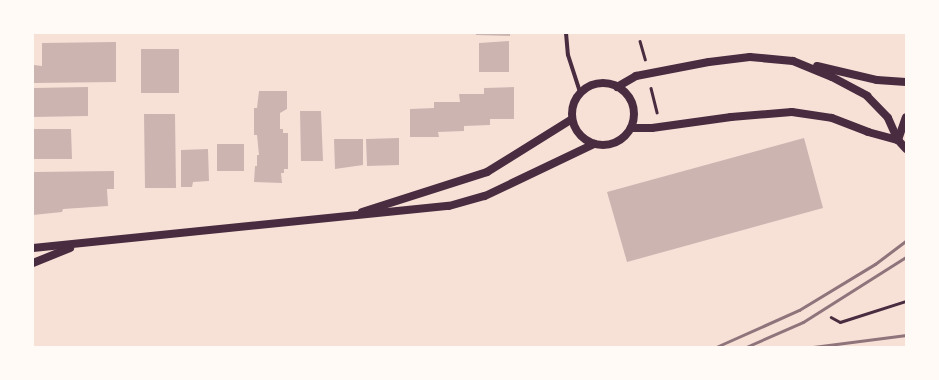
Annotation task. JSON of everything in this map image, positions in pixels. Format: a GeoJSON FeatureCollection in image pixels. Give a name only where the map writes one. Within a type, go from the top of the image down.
{"type":"FeatureCollection","features":[{"type":"Feature","properties":{"kind":"main road"},"geometry":{"type":"LineString","coordinates":[[617,86],[633,104],[634,120],[631,128],[618,142],[609,145],[594,144],[581,137],[572,119],[572,110],[580,93],[598,84],[617,86],[628,78],[648,73],[750,57],[793,61],[877,80],[906,82]]}},
{"type":"Feature","properties":{"kind":"main road"},"geometry":{"type":"LineString","coordinates":[[793,61],[832,76],[867,96],[888,118],[898,140],[906,149]]}},
{"type":"Feature","properties":{"kind":"main road"},"geometry":{"type":"LineString","coordinates":[[631,128],[660,127],[731,116],[792,112],[832,118],[868,132],[898,140],[906,136]]}},
{"type":"Feature","properties":{"kind":"main road"},"geometry":{"type":"LineString","coordinates":[[898,140],[906,117]]}},
{"type":"Feature","properties":{"kind":"main road"},"geometry":{"type":"LineString","coordinates":[[346,216],[487,172],[572,119]]}},
{"type":"Feature","properties":{"kind":"main road"},"geometry":{"type":"LineString","coordinates":[[33,248],[346,216],[420,211],[485,196],[594,144]]}},
{"type":"Feature","properties":{"kind":"main road"},"geometry":{"type":"LineString","coordinates":[[33,263],[56,252],[91,242]]}},
{"type":"Feature","properties":{"kind":"street"},"geometry":{"type":"LineString","coordinates":[[566,33],[568,55],[580,93]]}},
{"type":"Feature","properties":{"kind":"path"},"geometry":{"type":"LineString","coordinates":[[640,40],[660,127]]}},
{"type":"Feature","properties":{"kind":"path"},"geometry":{"type":"LineString","coordinates":[[831,317],[840,322],[906,301]]}},
{"type":"Feature","properties":{"kind":"building"},"geometry":{"type":"Polygon","coordinates":[[[476,33],[510,33],[510,36],[476,35],[476,33]]]}},
{"type":"Feature","properties":{"kind":"building"},"geometry":{"type":"Polygon","coordinates":[[[509,41],[509,72],[479,72],[479,43],[509,41]]]}},
{"type":"Feature","properties":{"kind":"building"},"geometry":{"type":"Polygon","coordinates":[[[116,42],[116,82],[34,83],[34,65],[42,66],[42,43],[116,42]]]}},
{"type":"Feature","properties":{"kind":"building"},"geometry":{"type":"Polygon","coordinates":[[[141,49],[179,49],[179,93],[141,93],[141,49]]]}},
{"type":"Feature","properties":{"kind":"building"},"geometry":{"type":"Polygon","coordinates":[[[88,87],[88,116],[33,117],[33,88],[88,87]]]}},
{"type":"Feature","properties":{"kind":"building"},"geometry":{"type":"Polygon","coordinates":[[[514,87],[514,119],[490,119],[490,125],[464,126],[464,131],[438,132],[439,137],[410,137],[410,109],[434,108],[434,102],[460,102],[459,94],[484,94],[484,88],[514,87]]]}},
{"type":"Feature","properties":{"kind":"building"},"geometry":{"type":"Polygon","coordinates":[[[259,91],[287,91],[287,109],[280,113],[280,129],[283,129],[283,133],[288,133],[288,169],[284,169],[284,173],[281,173],[282,183],[254,182],[255,166],[257,166],[257,155],[259,155],[257,135],[254,135],[254,108],[257,108],[259,91]]]}},
{"type":"Feature","properties":{"kind":"building"},"geometry":{"type":"Polygon","coordinates":[[[300,111],[321,111],[323,161],[301,161],[300,111]]]}},
{"type":"Feature","properties":{"kind":"building"},"geometry":{"type":"Polygon","coordinates":[[[144,114],[175,114],[176,188],[145,188],[144,114]]]}},
{"type":"Feature","properties":{"kind":"building"},"geometry":{"type":"Polygon","coordinates":[[[33,129],[71,129],[72,159],[33,159],[33,129]]]}},
{"type":"Feature","properties":{"kind":"building"},"geometry":{"type":"Polygon","coordinates":[[[399,138],[399,165],[367,166],[366,139],[399,138]]]}},
{"type":"Feature","properties":{"kind":"building"},"geometry":{"type":"Polygon","coordinates":[[[804,138],[823,208],[627,262],[607,192],[804,138]]]}},
{"type":"Feature","properties":{"kind":"building"},"geometry":{"type":"Polygon","coordinates":[[[334,139],[363,139],[363,165],[335,169],[334,139]]]}},
{"type":"Feature","properties":{"kind":"building"},"geometry":{"type":"Polygon","coordinates":[[[217,144],[244,144],[244,171],[217,171],[217,144]]]}},
{"type":"Feature","properties":{"kind":"building"},"geometry":{"type":"Polygon","coordinates":[[[208,149],[209,181],[193,182],[192,187],[181,187],[181,150],[208,149]]]}},
{"type":"Feature","properties":{"kind":"building"},"geometry":{"type":"Polygon","coordinates":[[[114,171],[114,189],[107,189],[108,206],[63,209],[62,212],[33,215],[34,172],[114,171]]]}},
{"type":"Feature","properties":{"kind":"railway"},"geometry":{"type":"LineString","coordinates":[[716,347],[799,310],[875,264],[906,241]]}},
{"type":"Feature","properties":{"kind":"railway"},"geometry":{"type":"LineString","coordinates":[[746,347],[803,322],[906,257]]}},
{"type":"Feature","properties":{"kind":"railway"},"geometry":{"type":"LineString","coordinates":[[813,347],[906,335]]}}]}
